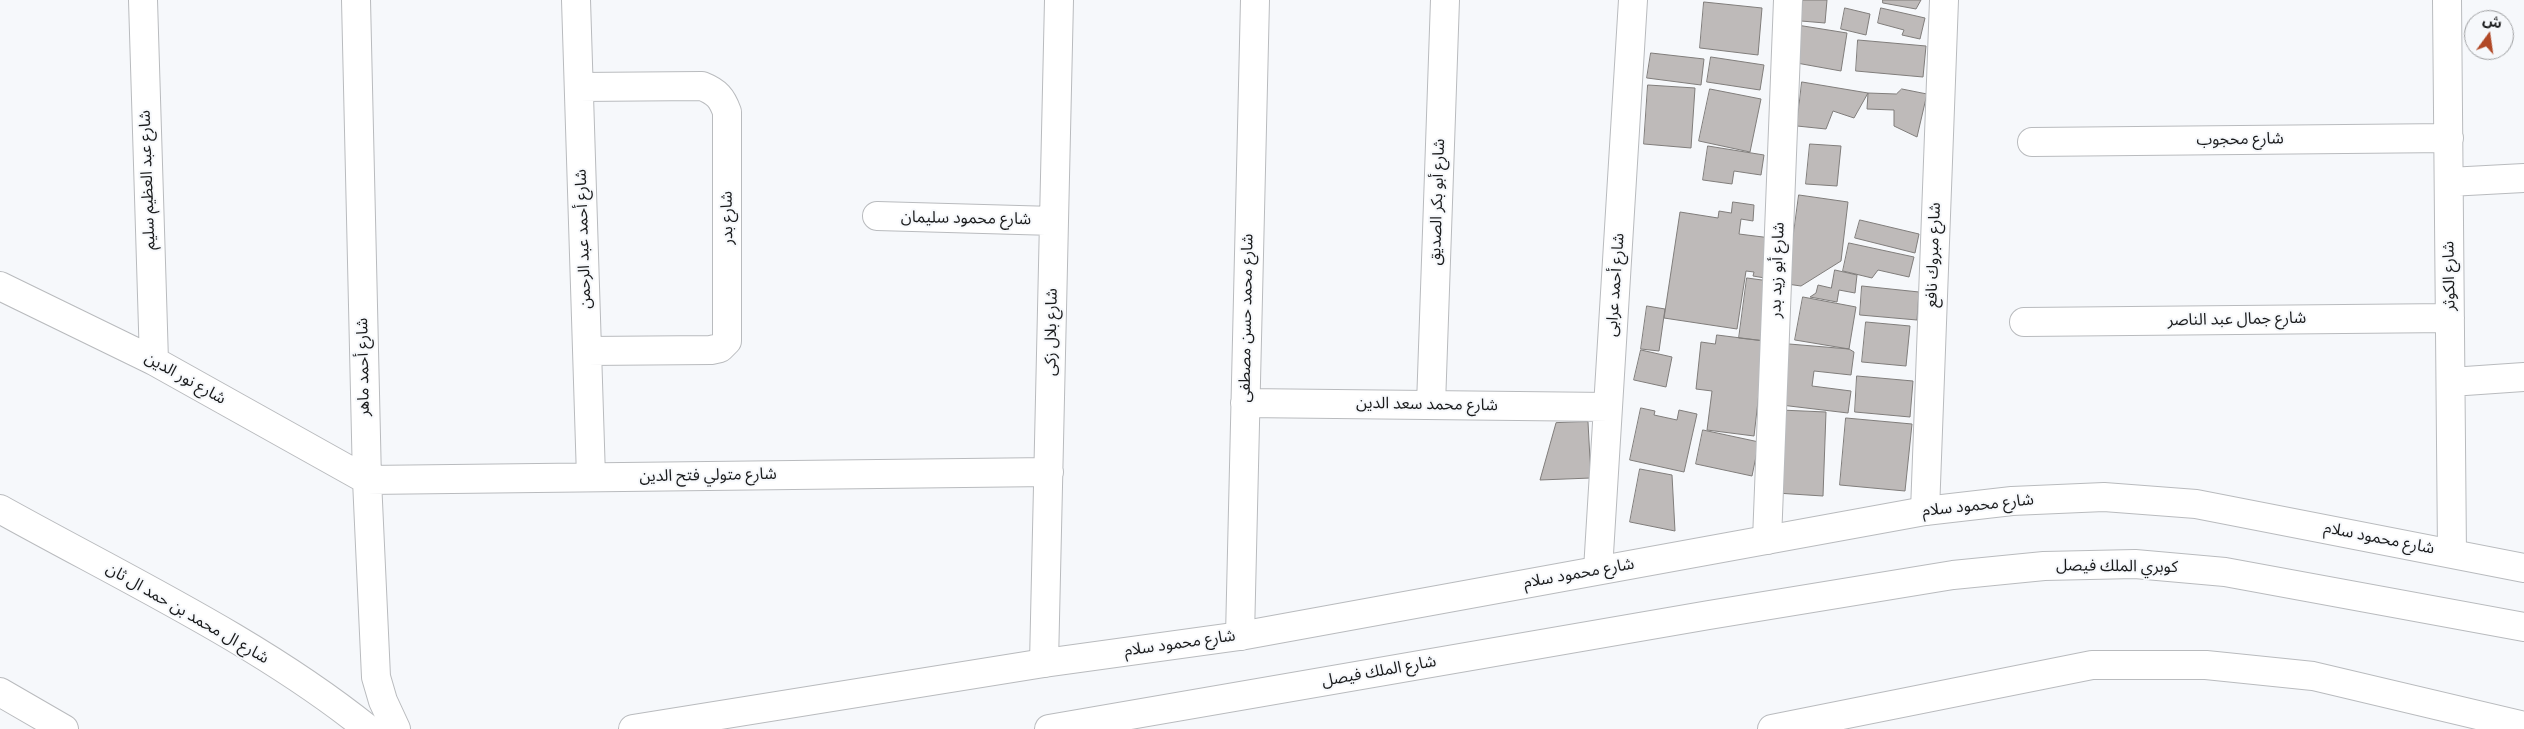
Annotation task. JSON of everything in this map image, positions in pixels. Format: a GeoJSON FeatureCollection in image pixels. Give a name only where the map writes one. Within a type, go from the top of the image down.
{"type":"FeatureCollection","features":[{"type":"Feature","properties":{"kind":"street","name":"شارع عبد العظيم سليم"},"geometry":{"type":"LineString","coordinates":[[143,0],[154,361]]}},
{"type":"Feature","properties":{"kind":"street","name":"شارع أحمد ماهر"},"geometry":{"type":"LineString","coordinates":[[356,0],[367,480],[376,677],[383,701],[396,729]]}},
{"type":"Feature","properties":{"kind":"street","name":"شارع أحمد عبد الرحمن"},"geometry":{"type":"LineString","coordinates":[[576,0],[591,477]]}},
{"type":"Feature","properties":{"kind":"street","name":"شارع بلال زكى"},"geometry":{"type":"LineString","coordinates":[[1044,663],[1059,0]]}},
{"type":"Feature","properties":{"kind":"street","name":"شارع محمد حسن مصطفى"},"geometry":{"type":"LineString","coordinates":[[1240,636],[1254,0]]}},
{"type":"Feature","properties":{"kind":"street","name":"شارع أبو بكر الصديق"},"geometry":{"type":"LineString","coordinates":[[1431,405],[1445,0]]}},
{"type":"Feature","properties":{"kind":"street","name":"شارع أحمد عرابى"},"geometry":{"type":"LineString","coordinates":[[1598,570],[1633,0]]}},
{"type":"Feature","properties":{"kind":"street","name":"شارع أبو زيد بدر"},"geometry":{"type":"LineString","coordinates":[[1768,540],[1788,0]]}},
{"type":"Feature","properties":{"kind":"street","name":"شارع مبروك نافع"},"geometry":{"type":"LineString","coordinates":[[1925,511],[1944,0]]}},
{"type":"Feature","properties":{"kind":"street","name":"شارع الكوثر"},"geometry":{"type":"LineString","coordinates":[[2447,0],[2452,553]]}},
{"type":"Feature","properties":{"kind":"street","name":"شارع بدر"},"geometry":{"type":"LineString","coordinates":[[579,86],[702,86],[715,91],[723,100],[727,112],[727,341],[720,348],[711,350],[587,351]]}},
{"type":"Feature","properties":{"kind":"street","name":"شارع محجوب"},"geometry":{"type":"LineString","coordinates":[[2032,142],[2449,138]]}},
{"type":"Feature","properties":{"kind":"street"},"geometry":{"type":"LineString","coordinates":[[2449,182],[2524,178]]}},
{"type":"Feature","properties":{"kind":"street","name":"شارع محمود سليمان"},"geometry":{"type":"LineString","coordinates":[[877,216],[1054,221]]}},
{"type":"Feature","properties":{"kind":"street","name":"شارع نور الدين"},"geometry":{"type":"LineString","coordinates":[[0,286],[154,361],[367,480]]}},
{"type":"Feature","properties":{"kind":"street","name":"شارع جمال عبد الناصر"},"geometry":{"type":"LineString","coordinates":[[2024,322],[2450,318]]}},
{"type":"Feature","properties":{"kind":"street"},"geometry":{"type":"LineString","coordinates":[[2451,382],[2524,377]]}},
{"type":"Feature","properties":{"kind":"street","name":"شارع محمد سعد الدين"},"geometry":{"type":"LineString","coordinates":[[1246,403],[1608,407]]}},
{"type":"Feature","properties":{"kind":"street","name":"شارع متولي فتح الدين"},"geometry":{"type":"LineString","coordinates":[[367,480],[1048,472]]}},
{"type":"Feature","properties":{"kind":"street","name":"شارع محمود سلام"},"geometry":{"type":"LineString","coordinates":[[633,729],[1044,663],[1240,636],[1925,511],[2012,501],[2104,497],[2196,504],[2524,568]]}},
{"type":"Feature","properties":{"kind":"street","name":"شارع ال محمد بن حمد ال ثان"},"geometry":{"type":"LineString","coordinates":[[0,509],[204,622],[328,696],[368,729]]}},
{"type":"Feature","properties":{"kind":"street","name":"كوبري الملك فيصل"},"geometry":{"type":"LineString","coordinates":[[1709,615],[1953,576],[2044,566],[2135,564],[2225,572],[2524,627]]}},
{"type":"Feature","properties":{"kind":"street","name":"شارع الملك فيصل"},"geometry":{"type":"LineString","coordinates":[[1050,729],[1709,615]]}},
{"type":"Feature","properties":{"kind":"street"},"geometry":{"type":"LineString","coordinates":[[1772,729],[2092,665],[2206,665],[2313,676],[2524,726]]}},
{"type":"Feature","properties":{"kind":"street"},"geometry":{"type":"LineString","coordinates":[[0,692],[64,729]]}},
{"type":"Feature","properties":{"kind":"building"},"geometry":{"type":"Polygon","coordinates":[[[1803,0],[1827,0],[1825,23],[1801,21],[1803,0]]]}},
{"type":"Feature","properties":{"kind":"building"},"geometry":{"type":"Polygon","coordinates":[[[1883,0],[1921,0],[1916,9],[1883,3],[1883,0]]]}},
{"type":"Feature","properties":{"kind":"building"},"geometry":{"type":"Polygon","coordinates":[[[1704,2],[1762,8],[1758,55],[1700,48],[1704,2]]]}},
{"type":"Feature","properties":{"kind":"building"},"geometry":{"type":"Polygon","coordinates":[[[1845,8],[1870,14],[1866,35],[1841,29],[1845,8]]]}},
{"type":"Feature","properties":{"kind":"building"},"geometry":{"type":"Polygon","coordinates":[[[1881,8],[1925,18],[1920,39],[1902,35],[1904,30],[1878,23],[1881,8]]]}},
{"type":"Feature","properties":{"kind":"building"},"geometry":{"type":"Polygon","coordinates":[[[1797,25],[1847,33],[1841,71],[1791,62],[1797,25]]]}},
{"type":"Feature","properties":{"kind":"building"},"geometry":{"type":"Polygon","coordinates":[[[1858,40],[1926,46],[1923,77],[1856,71],[1858,40]]]}},
{"type":"Feature","properties":{"kind":"building"},"geometry":{"type":"Polygon","coordinates":[[[1651,53],[1704,59],[1701,85],[1647,78],[1651,53]]]}},
{"type":"Feature","properties":{"kind":"building"},"geometry":{"type":"Polygon","coordinates":[[[1711,57],[1764,65],[1760,90],[1707,82],[1711,57]]]}},
{"type":"Feature","properties":{"kind":"building"},"geometry":{"type":"Polygon","coordinates":[[[1802,82],[1868,93],[1854,118],[1833,111],[1826,129],[1797,126],[1802,82]]]}},
{"type":"Feature","properties":{"kind":"building"},"geometry":{"type":"Polygon","coordinates":[[[1648,85],[1695,88],[1691,148],[1644,144],[1648,85]]]}},
{"type":"Feature","properties":{"kind":"building"},"geometry":{"type":"Polygon","coordinates":[[[1710,89],[1761,99],[1750,152],[1699,141],[1710,89]]]}},
{"type":"Feature","properties":{"kind":"building"},"geometry":{"type":"Polygon","coordinates":[[[1902,89],[1927,94],[1917,137],[1894,126],[1894,110],[1867,109],[1868,93],[1896,94],[1902,89]]]}},
{"type":"Feature","properties":{"kind":"building"},"geometry":{"type":"Polygon","coordinates":[[[1810,144],[1841,146],[1837,186],[1806,184],[1810,144]]]}},
{"type":"Feature","properties":{"kind":"building"},"geometry":{"type":"Polygon","coordinates":[[[1708,146],[1764,155],[1761,175],[1734,171],[1732,184],[1703,180],[1708,146]]]}},
{"type":"Feature","properties":{"kind":"building"},"geometry":{"type":"Polygon","coordinates":[[[1799,195],[1848,202],[1841,261],[1801,286],[1787,284],[1799,195]]]}},
{"type":"Feature","properties":{"kind":"building"},"geometry":{"type":"Polygon","coordinates":[[[1733,202],[1754,205],[1753,221],[1741,219],[1739,234],[1771,238],[1765,278],[1753,276],[1754,272],[1746,271],[1737,329],[1664,318],[1680,212],[1718,218],[1719,211],[1731,213],[1733,202]]]}},
{"type":"Feature","properties":{"kind":"building"},"geometry":{"type":"Polygon","coordinates":[[[1860,220],[1919,234],[1915,253],[1855,238],[1860,220]]]}},
{"type":"Feature","properties":{"kind":"building"},"geometry":{"type":"Polygon","coordinates":[[[1849,243],[1914,257],[1909,277],[1878,270],[1872,278],[1843,271],[1849,243]]]}},
{"type":"Feature","properties":{"kind":"building"},"geometry":{"type":"Polygon","coordinates":[[[1835,270],[1857,275],[1855,293],[1839,290],[1837,302],[1810,297],[1816,293],[1818,285],[1831,288],[1835,270]]]}},
{"type":"Feature","properties":{"kind":"building"},"geometry":{"type":"Polygon","coordinates":[[[1747,278],[1777,282],[1765,341],[1739,338],[1747,278]]]}},
{"type":"Feature","properties":{"kind":"building"},"geometry":{"type":"Polygon","coordinates":[[[1862,286],[1919,292],[1917,320],[1860,315],[1862,286]]]}},
{"type":"Feature","properties":{"kind":"building"},"geometry":{"type":"Polygon","coordinates":[[[1803,297],[1856,307],[1849,349],[1795,340],[1803,297]]]}},
{"type":"Feature","properties":{"kind":"building"},"geometry":{"type":"Polygon","coordinates":[[[1647,306],[1665,309],[1659,351],[1641,349],[1647,306]]]}},
{"type":"Feature","properties":{"kind":"building"},"geometry":{"type":"Polygon","coordinates":[[[1866,322],[1910,326],[1906,366],[1862,362],[1866,322]]]}},
{"type":"Feature","properties":{"kind":"building"},"geometry":{"type":"Polygon","coordinates":[[[1717,335],[1765,341],[1754,436],[1707,430],[1712,391],[1696,389],[1701,342],[1715,344],[1717,335]]]}},
{"type":"Feature","properties":{"kind":"building"},"geometry":{"type":"Polygon","coordinates":[[[1789,344],[1849,349],[1854,352],[1851,375],[1814,371],[1812,386],[1851,391],[1848,413],[1781,405],[1789,344]]]}},
{"type":"Feature","properties":{"kind":"building"},"geometry":{"type":"Polygon","coordinates":[[[1641,350],[1672,357],[1666,387],[1634,380],[1641,350]]]}},
{"type":"Feature","properties":{"kind":"building"},"geometry":{"type":"Polygon","coordinates":[[[1857,376],[1913,381],[1910,417],[1855,412],[1857,376]]]}},
{"type":"Feature","properties":{"kind":"building"},"geometry":{"type":"Polygon","coordinates":[[[1641,408],[1655,411],[1654,415],[1677,420],[1679,410],[1697,414],[1684,472],[1630,460],[1641,408]]]}},
{"type":"Feature","properties":{"kind":"building"},"geometry":{"type":"Polygon","coordinates":[[[1780,410],[1826,412],[1823,496],[1776,493],[1780,410]]]}},
{"type":"Feature","properties":{"kind":"building"},"geometry":{"type":"Polygon","coordinates":[[[1846,418],[1912,424],[1905,491],[1840,485],[1846,418]]]}},
{"type":"Feature","properties":{"kind":"building"},"geometry":{"type":"Polygon","coordinates":[[[1588,422],[1591,478],[1540,480],[1556,423],[1588,422]]]}},
{"type":"Feature","properties":{"kind":"building"},"geometry":{"type":"Polygon","coordinates":[[[1703,430],[1759,442],[1752,476],[1696,464],[1703,430]]]}},
{"type":"Feature","properties":{"kind":"building"},"geometry":{"type":"Polygon","coordinates":[[[1640,469],[1672,475],[1675,531],[1630,522],[1640,469]]]}}]}
